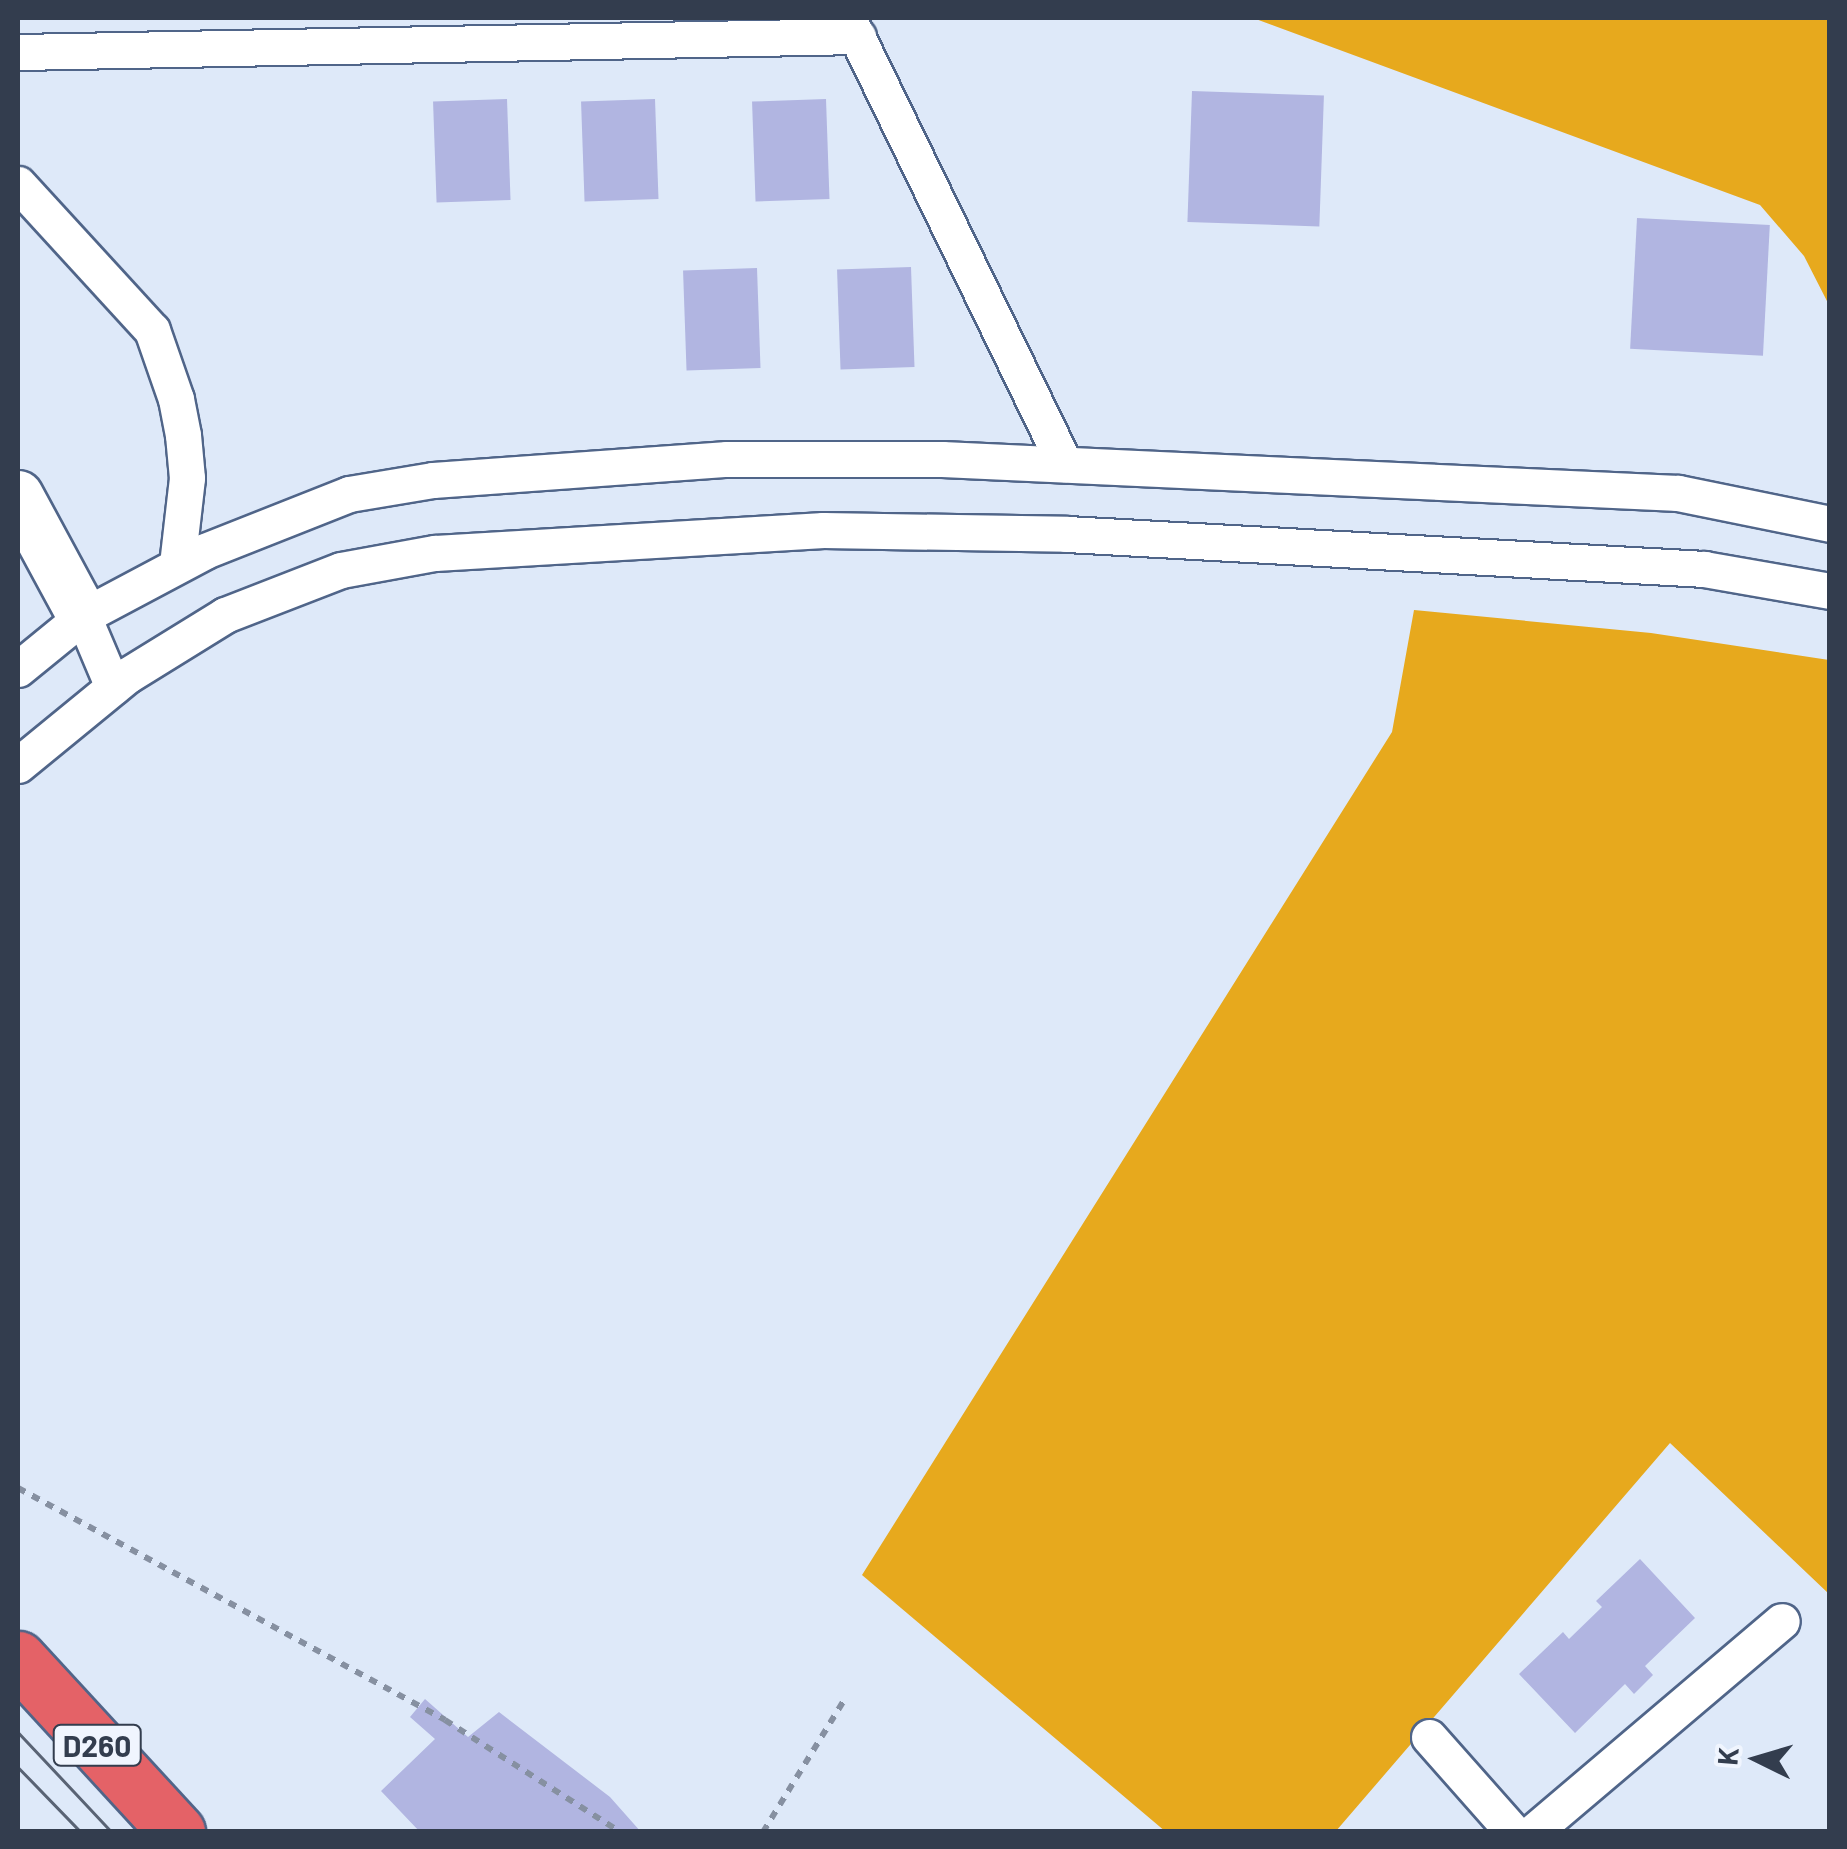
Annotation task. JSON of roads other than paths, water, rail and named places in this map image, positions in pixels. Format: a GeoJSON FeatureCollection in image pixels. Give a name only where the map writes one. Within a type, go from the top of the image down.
{"type":"FeatureCollection","features":[{"type":"Feature","properties":{"kind":"highway","name":"D260"},"geometry":{"type":"LineString","coordinates":[[18,1659],[178,1832]]}},
{"type":"Feature","properties":{"kind":"street"},"geometry":{"type":"LineString","coordinates":[[18,52],[853,27],[1064,464]]}},
{"type":"Feature","properties":{"kind":"street"},"geometry":{"type":"LineString","coordinates":[[18,184],[152,330],[176,399],[183,435],[186,493],[177,564]]}},
{"type":"Feature","properties":{"kind":"street"},"geometry":{"type":"LineString","coordinates":[[18,669],[83,616],[177,564],[312,506],[377,488],[433,480],[781,458],[1064,464],[1678,493],[1830,524]]}},
{"type":"Feature","properties":{"kind":"street"},"geometry":{"type":"LineString","coordinates":[[18,496],[83,616],[113,688]]}},
{"type":"Feature","properties":{"kind":"street"},"geometry":{"type":"LineString","coordinates":[[18,764],[113,688],[225,616],[302,583],[364,563],[435,553],[803,532],[1067,534],[1704,569],[1830,592]]}},
{"type":"Feature","properties":{"kind":"street"},"geometry":{"type":"LineString","coordinates":[[1534,1832],[1782,1621]]}},
{"type":"Feature","properties":{"kind":"street"},"geometry":{"type":"LineString","coordinates":[[1429,1737],[1513,1832]]}},
{"type":"Feature","properties":{"kind":"tram line"},"geometry":{"type":"LineString","coordinates":[[18,1732],[112,1832]]}},
{"type":"Feature","properties":{"kind":"tram line"},"geometry":{"type":"LineString","coordinates":[[18,1767],[81,1832]]}}]}
